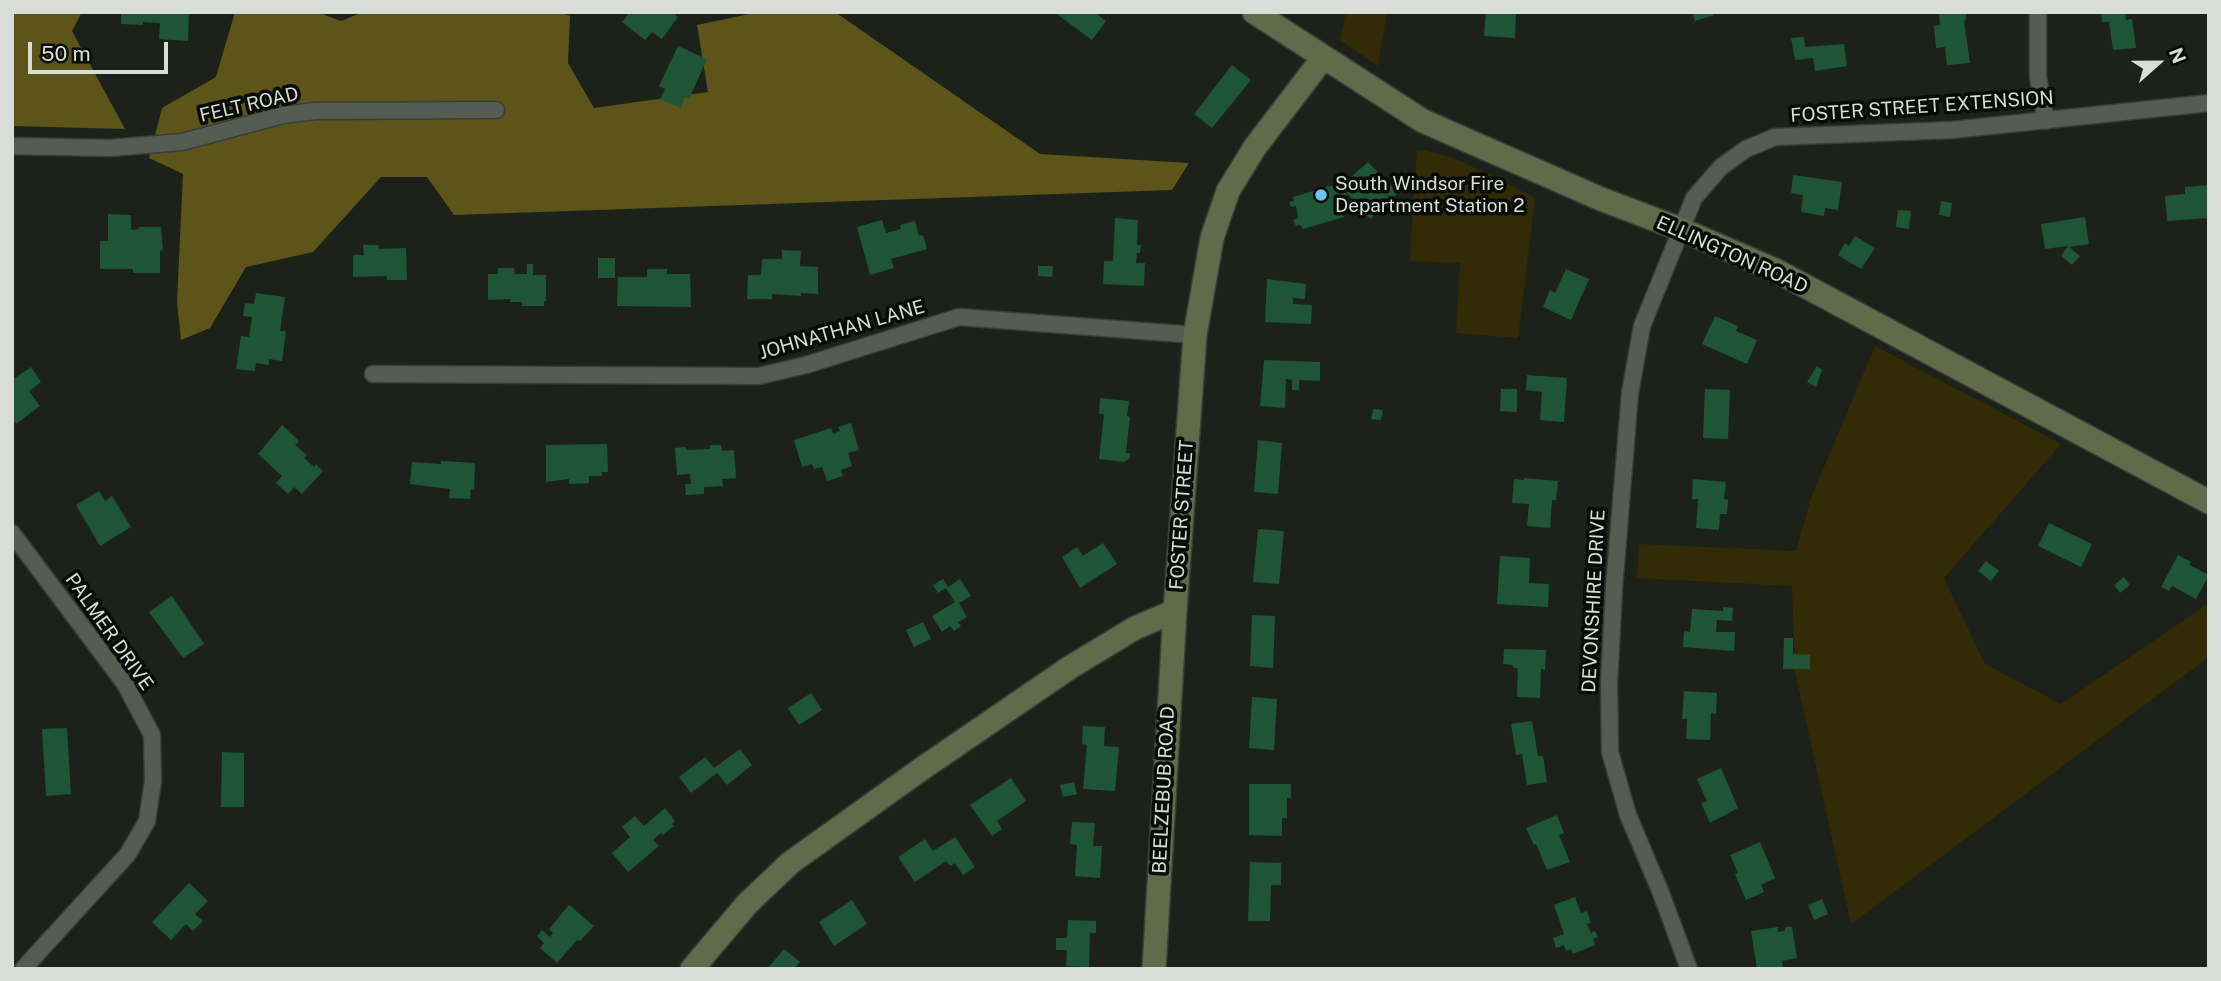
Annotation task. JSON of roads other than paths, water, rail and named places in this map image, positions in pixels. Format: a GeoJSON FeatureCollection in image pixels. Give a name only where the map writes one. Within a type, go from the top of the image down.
{"type":"FeatureCollection","features":[{"type":"Feature","properties":{"kind":"street","name":"ELLINGTON ROAD"},"geometry":{"type":"LineString","coordinates":[[1254,12],[1423,121],[1601,199],[1775,270],[2209,502]]}},
{"type":"Feature","properties":{"kind":"street"},"geometry":{"type":"LineString","coordinates":[[2038,12],[2038,76],[2046,121]]}},
{"type":"Feature","properties":{"kind":"street","name":"FOSTER STREET"},"geometry":{"type":"LineString","coordinates":[[692,969],[747,904],[790,863],[1069,668],[1135,628],[1175,611],[1195,335],[1212,238],[1228,191],[1264,135],[1323,58]]}},
{"type":"Feature","properties":{"kind":"street","name":"FOSTER STREET EXTENSION"},"geometry":{"type":"LineString","coordinates":[[1680,229],[1694,198],[1721,167],[1746,149],[1775,137],[1952,130],[2209,103]]}},
{"type":"Feature","properties":{"kind":"street","name":"FELT ROAD"},"geometry":{"type":"LineString","coordinates":[[12,146],[109,148],[182,142],[283,115],[315,111],[496,110]]}},
{"type":"Feature","properties":{"kind":"street","name":"DEVONSHIRE DRIVE"},"geometry":{"type":"LineString","coordinates":[[1680,229],[1642,326],[1630,393],[1609,684],[1610,752],[1628,815],[1689,969]]}},
{"type":"Feature","properties":{"kind":"street","name":"JOHNATHAN LANE"},"geometry":{"type":"LineString","coordinates":[[373,374],[759,376],[806,365],[959,317],[1195,335]]}},
{"type":"Feature","properties":{"kind":"street","name":"PALMER DRIVE"},"geometry":{"type":"LineString","coordinates":[[12,533],[125,684],[152,734],[153,780],[147,821],[141,832],[128,853],[23,969]]}},
{"type":"Feature","properties":{"kind":"street","name":"BEELZEBUB ROAD"},"geometry":{"type":"LineString","coordinates":[[1154,969],[1175,611]]}},
{"type":"Feature","properties":{"kind":"place","name":"South Windsor Fire Department Station 2"},"geometry":{"type":"Point","coordinates":[1321,195]}}]}
